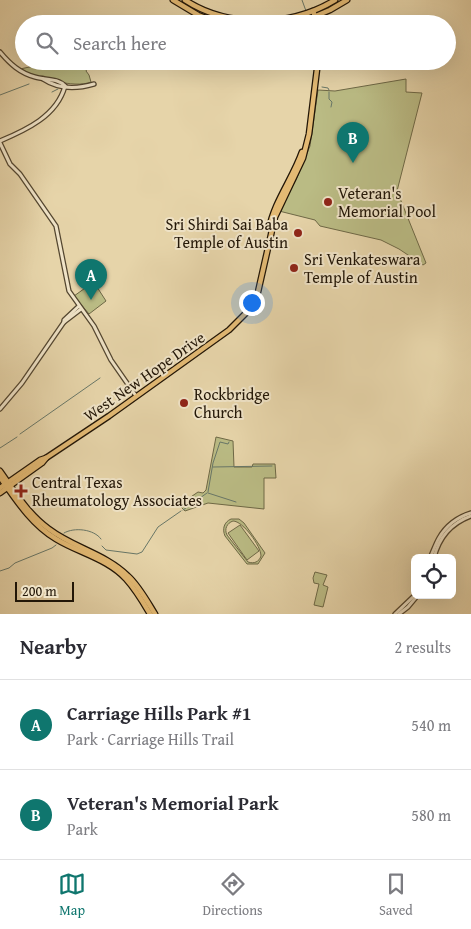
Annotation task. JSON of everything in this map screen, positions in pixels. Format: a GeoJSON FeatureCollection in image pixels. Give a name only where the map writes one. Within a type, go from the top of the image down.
{"type":"FeatureCollection","features":[{"type":"Feature","properties":{"kind":"main road"},"geometry":{"type":"LineString","coordinates":[[173,0],[198,15]]}},
{"type":"Feature","properties":{"kind":"main road"},"geometry":{"type":"LineString","coordinates":[[185,0],[222,15]]}},
{"type":"Feature","properties":{"kind":"main road"},"geometry":{"type":"LineString","coordinates":[[298,15],[335,0]]}},
{"type":"Feature","properties":{"kind":"main road"},"geometry":{"type":"LineString","coordinates":[[324,15],[347,0]]}},
{"type":"Feature","properties":{"kind":"main road"},"geometry":{"type":"LineString","coordinates":[[312,11],[313,15]]}},
{"type":"Feature","properties":{"kind":"main road","name":"West New Hope Drive"},"geometry":{"type":"LineString","coordinates":[[0,493],[40,460],[46,458],[136,397],[230,330],[242,319],[250,307],[257,288],[270,223],[303,150],[316,70]]}},
{"type":"Feature","properties":{"kind":"main road"},"geometry":{"type":"LineString","coordinates":[[0,471],[25,512],[37,524],[56,539],[107,564],[126,579],[150,614]]}},
{"type":"Feature","properties":{"kind":"main road"},"geometry":{"type":"LineString","coordinates":[[0,477],[49,530],[68,542],[110,562],[128,576],[154,614]]}},
{"type":"Feature","properties":{"kind":"main road","name":"West New Hope Drive"},"geometry":{"type":"LineString","coordinates":[[0,488],[8,485]]}},
{"type":"Feature","properties":{"kind":"street"},"geometry":{"type":"LineString","coordinates":[[0,52],[15,68]]}},
{"type":"Feature","properties":{"kind":"street"},"geometry":{"type":"LineString","coordinates":[[19,70],[42,79],[62,82],[65,86],[79,88],[94,84]]}},
{"type":"Feature","properties":{"kind":"street"},"geometry":{"type":"LineString","coordinates":[[65,86],[58,103],[36,123],[0,142],[10,164],[20,174],[56,226],[68,286],[94,326],[111,360],[136,397]]}},
{"type":"Feature","properties":{"kind":"street"},"geometry":{"type":"LineString","coordinates":[[0,407],[22,383],[64,322],[80,307]]}},
{"type":"Feature","properties":{"kind":"street"},"geometry":{"type":"LineString","coordinates":[[433,554],[439,538],[447,527],[455,520],[471,514]]}},
{"type":"Feature","properties":{"kind":"street"},"geometry":{"type":"LineString","coordinates":[[395,614],[412,599]]}},
{"type":"Feature","properties":{"kind":"street"},"geometry":{"type":"LineString","coordinates":[[399,614],[408,607],[413,599]]}},
{"type":"Feature","properties":{"kind":"green space"},"geometry":{"type":"Polygon","coordinates":[[[22,70],[86,70],[91,82],[84,84],[65,83],[22,70]]]}},
{"type":"Feature","properties":{"kind":"green space"},"geometry":{"type":"Polygon","coordinates":[[[406,79],[406,92],[422,93],[397,191],[426,263],[423,265],[381,240],[320,226],[315,220],[279,211],[296,180],[310,146],[318,90],[335,91],[406,79]]]}},
{"type":"Feature","properties":{"kind":"green space"},"geometry":{"type":"Polygon","coordinates":[[[88,286],[97,287],[106,301],[89,314],[74,296],[88,286]]]}},
{"type":"Feature","properties":{"kind":"green space"},"geometry":{"type":"Polygon","coordinates":[[[216,437],[233,441],[234,467],[252,467],[253,464],[275,464],[276,478],[264,478],[264,509],[208,503],[185,511],[180,506],[198,492],[203,493],[206,490],[216,437]]]}},
{"type":"Feature","properties":{"kind":"green space"},"geometry":{"type":"Polygon","coordinates":[[[231,519],[239,519],[244,523],[265,553],[258,564],[247,564],[225,536],[224,526],[231,519]],[[233,521],[228,525],[226,528],[227,535],[248,562],[256,562],[261,556],[258,546],[246,529],[233,521]]]}},
{"type":"Feature","properties":{"kind":"green space"},"geometry":{"type":"Polygon","coordinates":[[[240,525],[259,551],[247,560],[228,533],[240,525]]]}},
{"type":"Feature","properties":{"kind":"green space"},"geometry":{"type":"Polygon","coordinates":[[[315,572],[327,575],[323,585],[328,587],[323,607],[314,605],[319,584],[314,583],[315,572]]]}},
{"type":"Feature","properties":{"kind":"waterway"},"geometry":{"type":"LineString","coordinates":[[302,0],[306,11]]}},
{"type":"Feature","properties":{"kind":"waterway"},"geometry":{"type":"LineString","coordinates":[[0,95],[29,84]]}},
{"type":"Feature","properties":{"kind":"waterway"},"geometry":{"type":"LineString","coordinates":[[322,87],[329,90]]}},
{"type":"Feature","properties":{"kind":"waterway"},"geometry":{"type":"LineString","coordinates":[[52,92],[58,89]]}},
{"type":"Feature","properties":{"kind":"waterway"},"geometry":{"type":"LineString","coordinates":[[329,92],[329,99],[332,102],[331,107]]}},
{"type":"Feature","properties":{"kind":"waterway"},"geometry":{"type":"LineString","coordinates":[[20,434],[100,378]]}},
{"type":"Feature","properties":{"kind":"waterway"},"geometry":{"type":"LineString","coordinates":[[0,448],[17,437]]}},
{"type":"Feature","properties":{"kind":"waterway"},"geometry":{"type":"LineString","coordinates":[[208,492],[213,463],[220,442],[228,444],[229,442]]}},
{"type":"Feature","properties":{"kind":"waterway"},"geometry":{"type":"LineString","coordinates":[[213,467],[272,466]]}},
{"type":"Feature","properties":{"kind":"waterway"},"geometry":{"type":"LineString","coordinates":[[183,510],[207,493]]}},
{"type":"Feature","properties":{"kind":"waterway"},"geometry":{"type":"LineString","coordinates":[[208,493],[236,502]]}},
{"type":"Feature","properties":{"kind":"waterway"},"geometry":{"type":"LineString","coordinates":[[102,546],[106,550],[137,554],[142,552],[158,527],[181,511]]}},
{"type":"Feature","properties":{"kind":"waterway"},"geometry":{"type":"LineString","coordinates":[[64,533],[73,530],[84,530],[94,533],[101,539]]}},
{"type":"Feature","properties":{"kind":"waterway"},"geometry":{"type":"LineString","coordinates":[[0,571],[56,545]]}},
{"type":"Feature","properties":{"kind":"place","name":"Veteran's Memorial Park"},"geometry":{"type":"Point","coordinates":[353,163]}},
{"type":"Feature","properties":{"kind":"place","name":"Veteran's Memorial Pool"},"geometry":{"type":"Point","coordinates":[328,202]}},
{"type":"Feature","properties":{"kind":"place","name":"Sri Shirdi Sai Baba Temple of Austin"},"geometry":{"type":"Point","coordinates":[298,233]}},
{"type":"Feature","properties":{"kind":"place","name":"Sri Venkateswara Temple of Austin"},"geometry":{"type":"Point","coordinates":[294,268]}},
{"type":"Feature","properties":{"kind":"place","name":"Carriage Hills Park #1"},"geometry":{"type":"Point","coordinates":[91,300]}},
{"type":"Feature","properties":{"kind":"place","name":"Rockbridge Church"},"geometry":{"type":"Point","coordinates":[184,403]}},
{"type":"Feature","properties":{"kind":"place","name":"Central Texas Rheumatology Associates"},"geometry":{"type":"Point","coordinates":[21,491]}}]}
